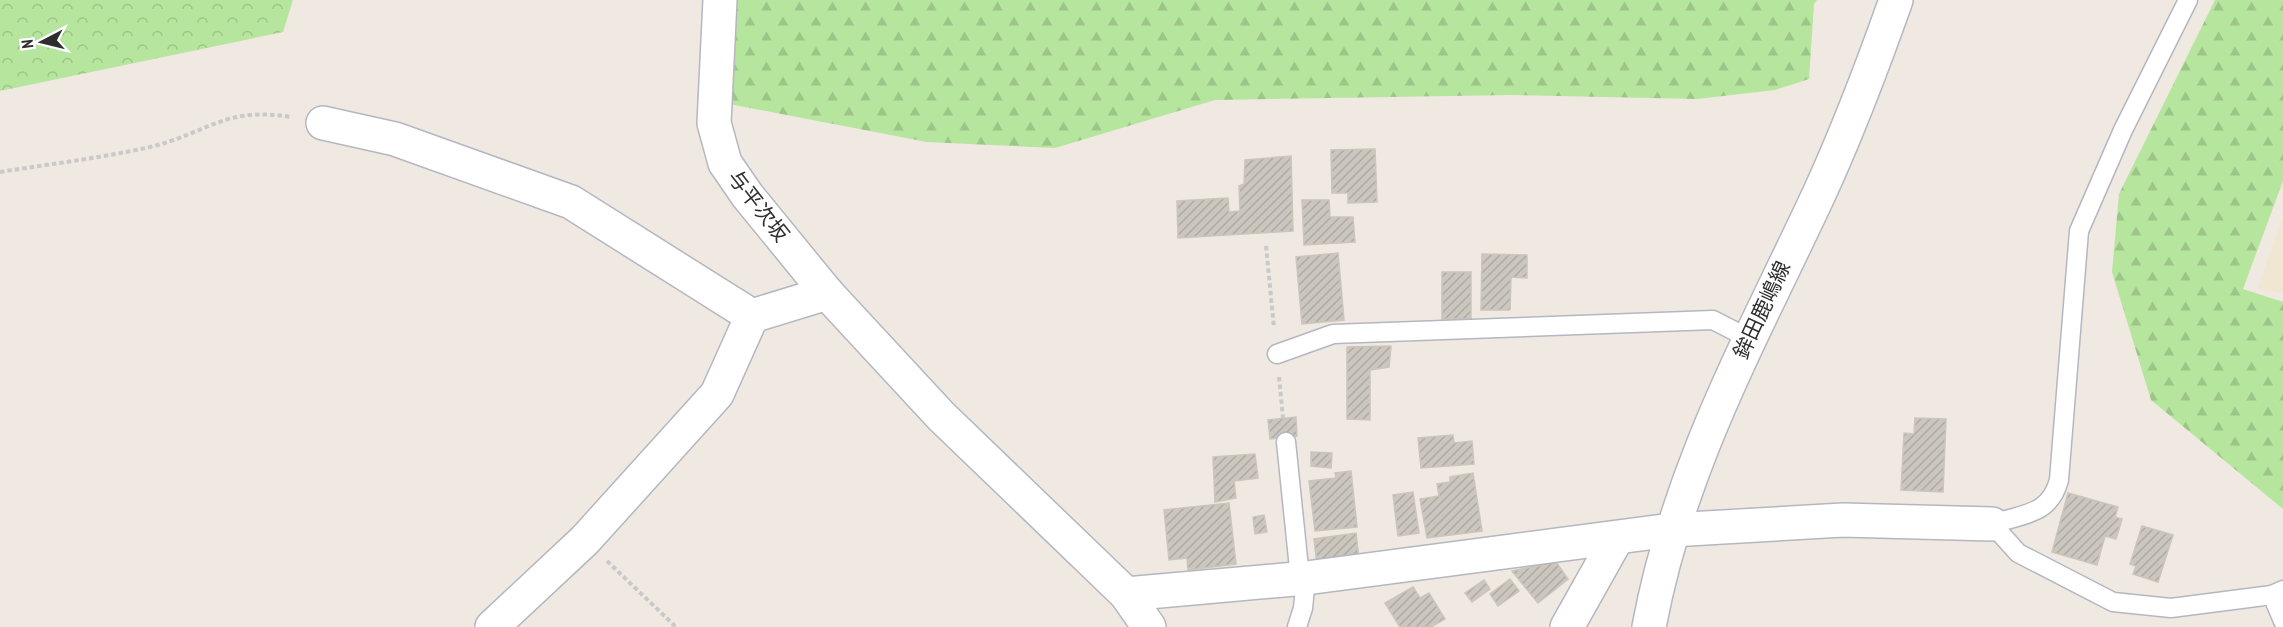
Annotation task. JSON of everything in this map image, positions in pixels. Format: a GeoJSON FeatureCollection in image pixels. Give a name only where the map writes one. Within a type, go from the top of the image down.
{"type":"FeatureCollection","features":[{"type":"Feature","properties":{"kind":"street","name":"与平次坂"},"geometry":{"type":"LineString","coordinates":[[720,0],[714,123],[725,163],[747,195],[827,293],[941,416],[1126,594],[1149,627]]}},
{"type":"Feature","properties":{"kind":"street","name":"鉾田鹿嶋線"},"geometry":{"type":"LineString","coordinates":[[1649,627],[1671,530],[1703,440],[1748,338],[1820,192],[1896,0]]}},
{"type":"Feature","properties":{"kind":"street"},"geometry":{"type":"LineString","coordinates":[[323,123],[395,139],[571,202],[752,316]]}},
{"type":"Feature","properties":{"kind":"street"},"geometry":{"type":"LineString","coordinates":[[492,627],[585,540],[717,394],[752,316],[827,293]]}},
{"type":"Feature","properties":{"kind":"street"},"geometry":{"type":"LineString","coordinates":[[1126,594],[1303,578],[1671,530],[1844,520],[1992,524]]}},
{"type":"Feature","properties":{"kind":"street"},"geometry":{"type":"LineString","coordinates":[[1567,627],[1617,538]]}},
{"type":"Feature","properties":{"kind":"lane"},"geometry":{"type":"LineString","coordinates":[[2188,0],[2123,130],[2079,231],[2059,480],[2055,497],[2042,508],[1992,524],[2018,553],[2113,602],[2171,608],[2277,592],[2283,621]]}},
{"type":"Feature","properties":{"kind":"lane"},"geometry":{"type":"LineString","coordinates":[[1277,354],[1333,334],[1713,320],[1748,338]]}},
{"type":"Feature","properties":{"kind":"lane"},"geometry":{"type":"LineString","coordinates":[[1286,442],[1303,578],[1303,608],[1297,627]]}},
{"type":"Feature","properties":{"kind":"path"},"geometry":{"type":"LineString","coordinates":[[0,172],[151,147],[234,115],[264,112],[323,123]]}},
{"type":"Feature","properties":{"kind":"path"},"geometry":{"type":"LineString","coordinates":[[585,540],[676,627]]}},
{"type":"Feature","properties":{"kind":"shaded area"},"geometry":{"type":"Polygon","coordinates":[[[2283,217],[2283,294],[2258,288],[2283,217]]]}},
{"type":"Feature","properties":{"kind":"green space"},"geometry":{"type":"Polygon","coordinates":[[[0,0],[293,0],[283,32],[0,91],[0,0]]]}},
{"type":"Feature","properties":{"kind":"green space"},"geometry":{"type":"Polygon","coordinates":[[[728,0],[1817,0],[1814,4],[1809,79],[1775,90],[1697,99],[1511,95],[1215,100],[1055,148],[927,142],[724,103],[728,0]]]}},
{"type":"Feature","properties":{"kind":"green space"},"geometry":{"type":"Polygon","coordinates":[[[2215,0],[2283,0],[2283,181],[2243,289],[2283,302],[2283,509],[2151,400],[2112,272],[2119,194],[2215,0]]]}},
{"type":"Feature","properties":{"kind":"building"},"geometry":{"type":"Polygon","coordinates":[[[1375,149],[1377,202],[1348,203],[1348,193],[1332,193],[1331,150],[1375,149]]]}},
{"type":"Feature","properties":{"kind":"building"},"geometry":{"type":"Polygon","coordinates":[[[1291,156],[1293,231],[1178,238],[1177,201],[1228,198],[1229,212],[1240,211],[1239,186],[1244,184],[1245,160],[1291,156]]]}},
{"type":"Feature","properties":{"kind":"building"},"geometry":{"type":"Polygon","coordinates":[[[1302,200],[1329,200],[1330,217],[1353,217],[1355,242],[1304,245],[1302,200]]]}},
{"type":"Feature","properties":{"kind":"building"},"geometry":{"type":"Polygon","coordinates":[[[1338,253],[1344,320],[1302,324],[1296,257],[1338,253]]]}},
{"type":"Feature","properties":{"kind":"building"},"geometry":{"type":"Polygon","coordinates":[[[1482,254],[1527,255],[1527,278],[1511,277],[1510,310],[1481,310],[1482,254]]]}},
{"type":"Feature","properties":{"kind":"building"},"geometry":{"type":"Polygon","coordinates":[[[1442,272],[1471,272],[1471,319],[1442,319],[1442,272]]]}},
{"type":"Feature","properties":{"kind":"building"},"geometry":{"type":"Polygon","coordinates":[[[1391,346],[1389,367],[1370,370],[1370,420],[1347,419],[1347,347],[1391,346]]]}},
{"type":"Feature","properties":{"kind":"building"},"geometry":{"type":"Polygon","coordinates":[[[1296,417],[1297,436],[1270,439],[1268,420],[1296,417]]]}},
{"type":"Feature","properties":{"kind":"building"},"geometry":{"type":"Polygon","coordinates":[[[1915,418],[1946,419],[1943,492],[1901,490],[1904,433],[1914,434],[1915,418]]]}},
{"type":"Feature","properties":{"kind":"building"},"geometry":{"type":"Polygon","coordinates":[[[1453,435],[1454,443],[1472,441],[1474,464],[1421,468],[1418,438],[1453,435]]]}},
{"type":"Feature","properties":{"kind":"building"},"geometry":{"type":"Polygon","coordinates":[[[1311,452],[1332,453],[1331,468],[1311,466],[1311,452]]]}},
{"type":"Feature","properties":{"kind":"building"},"geometry":{"type":"Polygon","coordinates":[[[1255,454],[1258,478],[1234,481],[1236,498],[1215,502],[1213,457],[1255,454]]]}},
{"type":"Feature","properties":{"kind":"building"},"geometry":{"type":"Polygon","coordinates":[[[1351,471],[1357,527],[1315,531],[1309,481],[1336,478],[1335,473],[1351,471]]]}},
{"type":"Feature","properties":{"kind":"building"},"geometry":{"type":"Polygon","coordinates":[[[1473,473],[1482,531],[1427,538],[1420,499],[1439,496],[1437,484],[1450,482],[1450,477],[1473,473]]]}},
{"type":"Feature","properties":{"kind":"building"},"geometry":{"type":"Polygon","coordinates":[[[1413,492],[1419,533],[1398,536],[1393,495],[1413,492]]]}},
{"type":"Feature","properties":{"kind":"building"},"geometry":{"type":"Polygon","coordinates":[[[2068,493],[2118,507],[2115,517],[2122,519],[2116,539],[2105,536],[2097,565],[2052,552],[2068,493]]]}},
{"type":"Feature","properties":{"kind":"building"},"geometry":{"type":"Polygon","coordinates":[[[1229,503],[1236,564],[1188,570],[1187,558],[1169,560],[1164,510],[1229,503]]]}},
{"type":"Feature","properties":{"kind":"building"},"geometry":{"type":"Polygon","coordinates":[[[1264,515],[1267,532],[1255,534],[1253,517],[1264,515]]]}},
{"type":"Feature","properties":{"kind":"building"},"geometry":{"type":"Polygon","coordinates":[[[2142,526],[2173,535],[2158,582],[2133,574],[2136,566],[2130,564],[2142,526]]]}},
{"type":"Feature","properties":{"kind":"building"},"geometry":{"type":"Polygon","coordinates":[[[1356,533],[1359,559],[1317,564],[1314,539],[1356,533]]]}},
{"type":"Feature","properties":{"kind":"building"},"geometry":{"type":"Polygon","coordinates":[[[1556,562],[1568,579],[1538,603],[1512,571],[1556,562]]]}},
{"type":"Feature","properties":{"kind":"building"},"geometry":{"type":"Polygon","coordinates":[[[1510,579],[1519,591],[1498,606],[1490,594],[1510,579]]]}},
{"type":"Feature","properties":{"kind":"building"},"geometry":{"type":"Polygon","coordinates":[[[1484,580],[1490,589],[1472,602],[1465,593],[1484,580]]]}},
{"type":"Feature","properties":{"kind":"building"},"geometry":{"type":"Polygon","coordinates":[[[1413,587],[1420,598],[1429,593],[1445,619],[1431,627],[1400,627],[1385,603],[1413,587]]]}}]}
